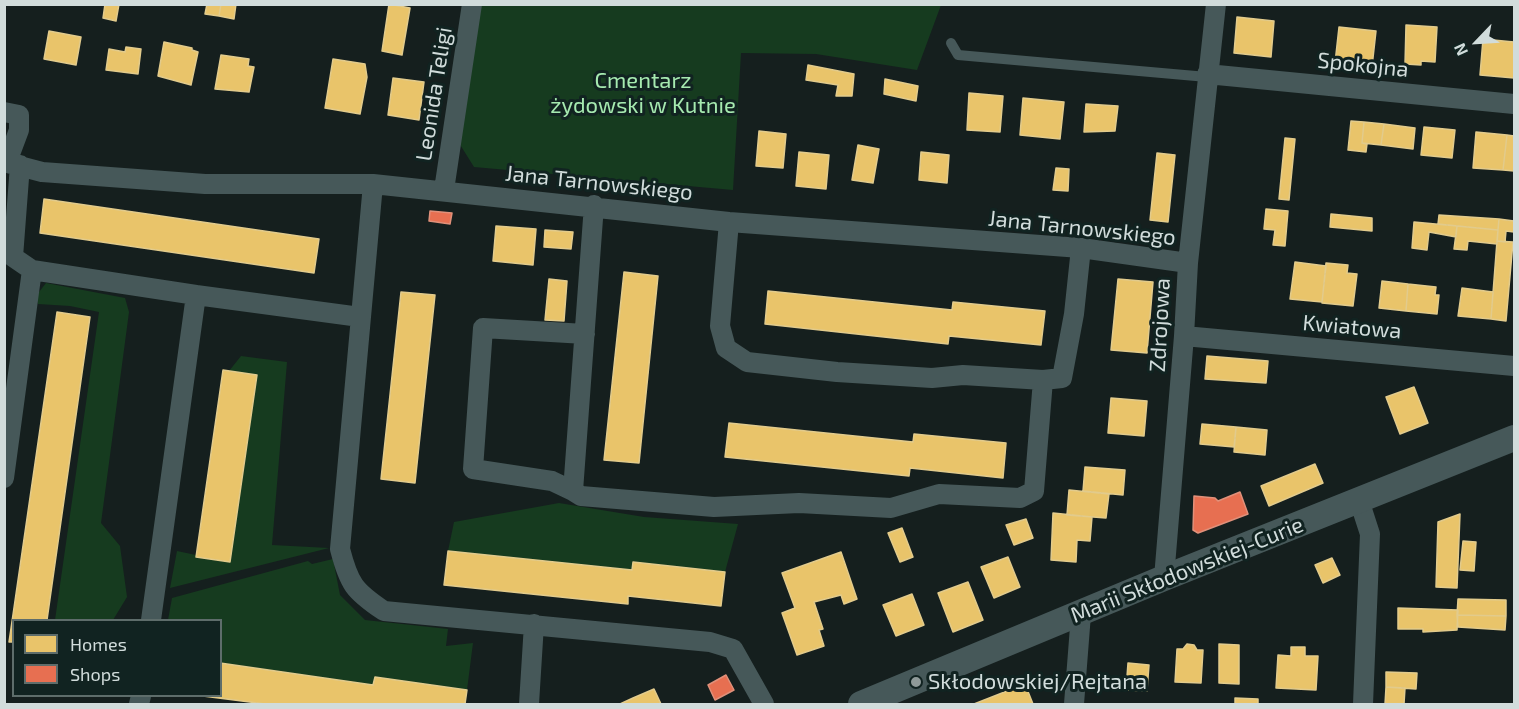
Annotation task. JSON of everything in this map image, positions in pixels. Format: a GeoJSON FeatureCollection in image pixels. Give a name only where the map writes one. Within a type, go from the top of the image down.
{"type":"FeatureCollection","features":[{"type":"Feature","properties":{"kind":"street","name":"Leonida Teligi"},"geometry":{"type":"LineString","coordinates":[[444,190],[472,4]]}},
{"type":"Feature","properties":{"kind":"street","name":"Zdrojowa"},"geometry":{"type":"LineString","coordinates":[[1164,578],[1188,263],[1216,4]]}},
{"type":"Feature","properties":{"kind":"street","name":"Spokojna"},"geometry":{"type":"LineString","coordinates":[[1207,75],[1515,104]]}},
{"type":"Feature","properties":{"kind":"street"},"geometry":{"type":"LineString","coordinates":[[4,112],[19,115],[19,130],[10,163],[13,257],[32,270],[360,317]]}},
{"type":"Feature","properties":{"kind":"street","name":"Jana Tarnowskiego"},"geometry":{"type":"LineString","coordinates":[[10,163],[42,172],[205,184],[373,184],[444,190],[594,205],[729,222],[1081,248],[1188,263]]}},
{"type":"Feature","properties":{"kind":"street"},"geometry":{"type":"LineString","coordinates":[[373,184],[340,549],[345,570],[357,593],[384,610],[710,642],[733,649],[764,705]]}},
{"type":"Feature","properties":{"kind":"street"},"geometry":{"type":"LineString","coordinates":[[573,491],[594,205]]}},
{"type":"Feature","properties":{"kind":"street"},"geometry":{"type":"LineString","coordinates":[[729,222],[720,326],[726,348],[747,362],[932,378],[963,375],[1043,380],[1062,378],[1074,314],[1081,248]]}},
{"type":"Feature","properties":{"kind":"street"},"geometry":{"type":"LineString","coordinates":[[4,478],[32,270]]}},
{"type":"Feature","properties":{"kind":"street"},"geometry":{"type":"LineString","coordinates":[[151,619],[196,295]]}},
{"type":"Feature","properties":{"kind":"street"},"geometry":{"type":"LineString","coordinates":[[585,334],[483,328],[473,469],[552,481],[581,496],[714,507],[799,503],[891,508],[939,494],[1020,498],[1034,491],[1043,380]]}},
{"type":"Feature","properties":{"kind":"street","name":"Kwiatowa"},"geometry":{"type":"LineString","coordinates":[[1184,336],[1515,366]]}},
{"type":"Feature","properties":{"kind":"street","name":"Marii Skłodowskiej-Curie"},"geometry":{"type":"LineString","coordinates":[[861,705],[1164,578],[1515,438]]}},
{"type":"Feature","properties":{"kind":"street"},"geometry":{"type":"LineString","coordinates":[[1359,500],[1370,534],[1363,705]]}},
{"type":"Feature","properties":{"kind":"street"},"geometry":{"type":"LineString","coordinates":[[1074,705],[1081,614]]}},
{"type":"Feature","properties":{"kind":"street"},"geometry":{"type":"LineString","coordinates":[[529,705],[534,624]]}},
{"type":"Feature","properties":{"kind":"lane"},"geometry":{"type":"LineString","coordinates":[[951,43],[958,55],[1207,75]]}},
{"type":"Feature","properties":{"kind":"green space","name":"Cmentarz żydowski w Kutnie"},"geometry":{"type":"Polygon","coordinates":[[[479,5],[941,5],[917,70],[816,54],[741,53],[733,190],[474,167],[459,143],[479,5]]]}},
{"type":"Feature","properties":{"kind":"green space"},"geometry":{"type":"Polygon","coordinates":[[[46,283],[125,298],[129,312],[101,523],[120,546],[127,597],[114,619],[55,619],[99,312],[70,306],[38,304],[36,296],[46,283]]]}},
{"type":"Feature","properties":{"kind":"green space"},"geometry":{"type":"Polygon","coordinates":[[[241,356],[287,362],[272,545],[329,548],[170,588],[177,551],[229,562],[257,375],[229,371],[241,356]]]}},
{"type":"Feature","properties":{"kind":"green space"},"geometry":{"type":"Polygon","coordinates":[[[559,503],[644,517],[738,524],[725,572],[633,562],[632,570],[448,551],[454,522],[559,503]]]}},
{"type":"Feature","properties":{"kind":"green space"},"geometry":{"type":"Polygon","coordinates":[[[333,559],[340,595],[365,620],[448,629],[446,646],[473,643],[467,690],[375,677],[373,685],[222,663],[222,619],[168,619],[172,598],[308,561],[312,564],[333,559]]]}},
{"type":"Feature","properties":{"kind":"building: Homes"},"geometry":{"type":"Polygon","coordinates":[[[105,4],[119,4],[116,21],[103,18],[105,4]]]}},
{"type":"Feature","properties":{"kind":"building: Homes"},"geometry":{"type":"Polygon","coordinates":[[[207,4],[221,4],[219,16],[205,14],[207,4]]]}},
{"type":"Feature","properties":{"kind":"building: Homes"},"geometry":{"type":"Polygon","coordinates":[[[221,4],[236,4],[234,19],[219,16],[221,4]]]}},
{"type":"Feature","properties":{"kind":"building: Homes"},"geometry":{"type":"Polygon","coordinates":[[[389,4],[410,8],[402,55],[382,51],[389,4]]]}},
{"type":"Feature","properties":{"kind":"building: Homes"},"geometry":{"type":"Polygon","coordinates":[[[1237,17],[1274,21],[1271,57],[1234,53],[1237,17]]]}},
{"type":"Feature","properties":{"kind":"building: Homes"},"geometry":{"type":"Polygon","coordinates":[[[1406,25],[1437,27],[1435,62],[1421,61],[1421,65],[1405,64],[1406,25]]]}},
{"type":"Feature","properties":{"kind":"building: Homes"},"geometry":{"type":"Polygon","coordinates":[[[1339,27],[1376,31],[1372,67],[1335,63],[1339,27]]]}},
{"type":"Feature","properties":{"kind":"building: Homes"},"geometry":{"type":"Polygon","coordinates":[[[49,31],[81,37],[76,65],[44,59],[49,31]]]}},
{"type":"Feature","properties":{"kind":"building: Homes"},"geometry":{"type":"Polygon","coordinates":[[[1483,39],[1514,42],[1514,78],[1480,75],[1483,39]]]}},
{"type":"Feature","properties":{"kind":"building: Homes"},"geometry":{"type":"Polygon","coordinates":[[[164,42],[192,48],[198,52],[191,85],[158,76],[164,42]]]}},
{"type":"Feature","properties":{"kind":"building: Homes"},"geometry":{"type":"Polygon","coordinates":[[[126,47],[141,49],[138,74],[106,70],[109,49],[125,52],[126,47]]]}},
{"type":"Feature","properties":{"kind":"building: Homes"},"geometry":{"type":"Polygon","coordinates":[[[221,55],[249,59],[248,66],[254,67],[249,92],[215,89],[221,55]]]}},
{"type":"Feature","properties":{"kind":"building: Homes"},"geometry":{"type":"Polygon","coordinates":[[[333,59],[365,64],[367,77],[360,114],[325,108],[333,59]]]}},
{"type":"Feature","properties":{"kind":"building: Homes"},"geometry":{"type":"Polygon","coordinates":[[[808,65],[854,74],[852,96],[836,96],[838,85],[806,80],[808,65]]]}},
{"type":"Feature","properties":{"kind":"building: Homes"},"geometry":{"type":"Polygon","coordinates":[[[393,78],[424,82],[419,120],[388,115],[393,78]]]}},
{"type":"Feature","properties":{"kind":"building: Homes"},"geometry":{"type":"Polygon","coordinates":[[[885,79],[918,86],[916,101],[884,94],[885,79]]]}},
{"type":"Feature","properties":{"kind":"building: Homes"},"geometry":{"type":"Polygon","coordinates":[[[969,93],[1003,96],[1000,132],[967,130],[969,93]]]}},
{"type":"Feature","properties":{"kind":"building: Homes"},"geometry":{"type":"Polygon","coordinates":[[[1023,98],[1064,102],[1060,139],[1020,135],[1023,98]]]}},
{"type":"Feature","properties":{"kind":"building: Homes"},"geometry":{"type":"Polygon","coordinates":[[[1086,104],[1118,106],[1115,131],[1084,132],[1086,104]]]}},
{"type":"Feature","properties":{"kind":"building: Homes"},"geometry":{"type":"Polygon","coordinates":[[[1351,121],[1364,122],[1362,143],[1367,144],[1366,152],[1348,150],[1351,121]]]}},
{"type":"Feature","properties":{"kind":"building: Homes"},"geometry":{"type":"Polygon","coordinates":[[[1364,122],[1384,124],[1381,145],[1362,143],[1364,122]]]}},
{"type":"Feature","properties":{"kind":"building: Homes"},"geometry":{"type":"Polygon","coordinates":[[[1384,124],[1415,128],[1413,149],[1381,145],[1384,124]]]}},
{"type":"Feature","properties":{"kind":"building: Homes"},"geometry":{"type":"Polygon","coordinates":[[[1424,127],[1455,130],[1452,158],[1421,155],[1424,127]]]}},
{"type":"Feature","properties":{"kind":"building: Homes"},"geometry":{"type":"Polygon","coordinates":[[[759,131],[786,134],[783,168],[756,166],[759,131]]]}},
{"type":"Feature","properties":{"kind":"building: Homes"},"geometry":{"type":"Polygon","coordinates":[[[1476,132],[1507,135],[1503,170],[1473,168],[1476,132]]]}},
{"type":"Feature","properties":{"kind":"building: Homes"},"geometry":{"type":"Polygon","coordinates":[[[1507,135],[1514,136],[1514,171],[1503,170],[1507,135]]]}},
{"type":"Feature","properties":{"kind":"building: Homes"},"geometry":{"type":"Polygon","coordinates":[[[1285,138],[1295,139],[1289,200],[1279,199],[1285,138]]]}},
{"type":"Feature","properties":{"kind":"building: Homes"},"geometry":{"type":"Polygon","coordinates":[[[858,145],[879,149],[873,183],[852,180],[858,145]]]}},
{"type":"Feature","properties":{"kind":"building: Homes"},"geometry":{"type":"Polygon","coordinates":[[[799,152],[829,155],[826,189],[796,186],[799,152]]]}},
{"type":"Feature","properties":{"kind":"building: Homes"},"geometry":{"type":"Polygon","coordinates":[[[921,152],[949,155],[947,183],[919,180],[921,152]]]}},
{"type":"Feature","properties":{"kind":"building: Homes"},"geometry":{"type":"Polygon","coordinates":[[[1157,153],[1175,155],[1168,222],[1150,220],[1157,153]]]}},
{"type":"Feature","properties":{"kind":"building: Homes"},"geometry":{"type":"Polygon","coordinates":[[[1056,168],[1069,169],[1068,191],[1053,190],[1056,168]]]}},
{"type":"Feature","properties":{"kind":"building: Homes"},"geometry":{"type":"Polygon","coordinates":[[[44,199],[319,239],[314,273],[40,233],[44,199]]]}},
{"type":"Feature","properties":{"kind":"building: Homes"},"geometry":{"type":"Polygon","coordinates":[[[1266,209],[1288,211],[1285,246],[1273,245],[1275,230],[1264,229],[1266,209]]]}},
{"type":"Feature","properties":{"kind":"building: Homes"},"geometry":{"type":"Polygon","coordinates":[[[1331,214],[1372,218],[1372,231],[1330,227],[1331,214]]]}},
{"type":"Feature","properties":{"kind":"building: Homes"},"geometry":{"type":"Polygon","coordinates":[[[1439,215],[1499,219],[1498,230],[1438,224],[1439,215]]]}},
{"type":"Feature","properties":{"kind":"building: Homes"},"geometry":{"type":"Polygon","coordinates":[[[1499,219],[1514,221],[1514,232],[1506,231],[1505,242],[1497,241],[1499,219]]]}},
{"type":"Feature","properties":{"kind":"building: Homes"},"geometry":{"type":"Polygon","coordinates":[[[1414,222],[1457,226],[1456,237],[1429,232],[1427,250],[1412,248],[1414,222]]]}},
{"type":"Feature","properties":{"kind":"building: Homes"},"geometry":{"type":"Polygon","coordinates":[[[496,226],[536,229],[533,265],[493,261],[496,226]]]}},
{"type":"Feature","properties":{"kind":"building: Homes"},"geometry":{"type":"Polygon","coordinates":[[[1457,226],[1498,230],[1497,244],[1468,241],[1467,250],[1454,249],[1457,226]]]}},
{"type":"Feature","properties":{"kind":"building: Homes"},"geometry":{"type":"Polygon","coordinates":[[[545,230],[573,232],[571,249],[544,247],[545,230]]]}},
{"type":"Feature","properties":{"kind":"building: Homes"},"geometry":{"type":"Polygon","coordinates":[[[1497,241],[1513,242],[1506,321],[1491,319],[1497,241]]]}},
{"type":"Feature","properties":{"kind":"building: Homes"},"geometry":{"type":"Polygon","coordinates":[[[1295,262],[1326,266],[1322,302],[1290,299],[1295,262]]]}},
{"type":"Feature","properties":{"kind":"building: Homes"},"geometry":{"type":"Polygon","coordinates":[[[1326,263],[1348,265],[1347,273],[1357,274],[1353,306],[1322,303],[1326,263]]]}},
{"type":"Feature","properties":{"kind":"building: Homes"},"geometry":{"type":"Polygon","coordinates":[[[624,272],[658,276],[639,463],[604,460],[624,272]]]}},
{"type":"Feature","properties":{"kind":"building: Homes"},"geometry":{"type":"Polygon","coordinates":[[[549,279],[567,281],[564,321],[545,320],[549,279]]]}},
{"type":"Feature","properties":{"kind":"building: Homes"},"geometry":{"type":"Polygon","coordinates":[[[1118,279],[1153,282],[1147,353],[1111,350],[1118,279]]]}},
{"type":"Feature","properties":{"kind":"building: Homes"},"geometry":{"type":"Polygon","coordinates":[[[1382,281],[1408,284],[1406,311],[1379,308],[1382,281]]]}},
{"type":"Feature","properties":{"kind":"building: Homes"},"geometry":{"type":"Polygon","coordinates":[[[1408,284],[1436,287],[1435,295],[1439,295],[1437,314],[1406,311],[1408,284]]]}},
{"type":"Feature","properties":{"kind":"building: Homes"},"geometry":{"type":"Polygon","coordinates":[[[1462,288],[1493,292],[1491,319],[1458,316],[1462,288]]]}},
{"type":"Feature","properties":{"kind":"building: Homes"},"geometry":{"type":"Polygon","coordinates":[[[768,291],[952,310],[953,302],[1045,311],[1041,345],[949,336],[948,344],[765,324],[768,291]]]}},
{"type":"Feature","properties":{"kind":"building: Homes"},"geometry":{"type":"Polygon","coordinates":[[[401,292],[435,295],[415,483],[381,479],[401,292]]]}},
{"type":"Feature","properties":{"kind":"building: Homes"},"geometry":{"type":"Polygon","coordinates":[[[57,312],[90,317],[47,619],[12,619],[57,312]]]}},
{"type":"Feature","properties":{"kind":"building: Homes"},"geometry":{"type":"Polygon","coordinates":[[[1207,356],[1268,361],[1266,383],[1205,379],[1207,356]]]}},
{"type":"Feature","properties":{"kind":"building: Homes"},"geometry":{"type":"Polygon","coordinates":[[[223,370],[257,375],[230,562],[196,557],[223,370]]]}},
{"type":"Feature","properties":{"kind":"building: Homes"},"geometry":{"type":"Polygon","coordinates":[[[1414,387],[1428,423],[1400,434],[1386,397],[1414,387]]]}},
{"type":"Feature","properties":{"kind":"building: Homes"},"geometry":{"type":"Polygon","coordinates":[[[1111,398],[1147,401],[1144,436],[1108,433],[1111,398]]]}},
{"type":"Feature","properties":{"kind":"building: Homes"},"geometry":{"type":"Polygon","coordinates":[[[729,423],[913,442],[914,434],[1006,443],[1003,478],[910,468],[909,476],[725,457],[729,423]]]}},
{"type":"Feature","properties":{"kind":"building: Homes"},"geometry":{"type":"Polygon","coordinates":[[[1202,424],[1236,427],[1234,447],[1200,444],[1202,424]]]}},
{"type":"Feature","properties":{"kind":"building: Homes"},"geometry":{"type":"Polygon","coordinates":[[[1236,427],[1267,430],[1265,455],[1234,452],[1236,427]]]}},
{"type":"Feature","properties":{"kind":"building: Homes"},"geometry":{"type":"Polygon","coordinates":[[[1315,464],[1323,483],[1269,506],[1261,486],[1315,464]]]}},
{"type":"Feature","properties":{"kind":"building: Homes"},"geometry":{"type":"Polygon","coordinates":[[[1085,467],[1125,470],[1123,495],[1083,491],[1085,467]]]}},
{"type":"Feature","properties":{"kind":"building: Homes"},"geometry":{"type":"Polygon","coordinates":[[[1069,490],[1109,494],[1106,518],[1067,515],[1069,490]]]}},
{"type":"Feature","properties":{"kind":"building: Homes"},"geometry":{"type":"Polygon","coordinates":[[[1053,513],[1092,517],[1090,541],[1077,540],[1076,562],[1051,560],[1053,513]]]}},
{"type":"Feature","properties":{"kind":"building: Homes"},"geometry":{"type":"Polygon","coordinates":[[[1460,514],[1457,588],[1436,587],[1438,522],[1460,514]]]}},
{"type":"Feature","properties":{"kind":"building: Homes"},"geometry":{"type":"Polygon","coordinates":[[[1026,519],[1033,538],[1014,545],[1006,525],[1026,519]]]}},
{"type":"Feature","properties":{"kind":"building: Homes"},"geometry":{"type":"Polygon","coordinates":[[[902,528],[913,557],[900,562],[888,533],[902,528]]]}},
{"type":"Feature","properties":{"kind":"building: Homes"},"geometry":{"type":"Polygon","coordinates":[[[1463,541],[1476,542],[1474,571],[1460,570],[1463,541]]]}},
{"type":"Feature","properties":{"kind":"building: Homes"},"geometry":{"type":"Polygon","coordinates":[[[448,551],[632,570],[633,562],[725,572],[721,606],[628,596],[628,604],[444,585],[448,551]]]}},
{"type":"Feature","properties":{"kind":"building: Homes"},"geometry":{"type":"Polygon","coordinates":[[[841,552],[857,599],[844,604],[841,595],[814,602],[823,629],[819,630],[824,646],[797,655],[782,613],[795,608],[782,573],[841,552]]]}},
{"type":"Feature","properties":{"kind":"building: Homes"},"geometry":{"type":"Polygon","coordinates":[[[1008,557],[1020,587],[994,598],[981,567],[1008,557]]]}},
{"type":"Feature","properties":{"kind":"building: Homes"},"geometry":{"type":"Polygon","coordinates":[[[1332,558],[1340,575],[1323,583],[1315,565],[1332,558]]]}},
{"type":"Feature","properties":{"kind":"building: Homes"},"geometry":{"type":"Polygon","coordinates":[[[968,582],[983,620],[953,632],[938,593],[968,582]]]}},
{"type":"Feature","properties":{"kind":"building: Homes"},"geometry":{"type":"Polygon","coordinates":[[[912,594],[924,625],[896,636],[883,605],[912,594]]]}},
{"type":"Feature","properties":{"kind":"building: Homes"},"geometry":{"type":"Polygon","coordinates":[[[1458,599],[1506,600],[1506,616],[1457,615],[1458,599]]]}},
{"type":"Feature","properties":{"kind":"building: Homes"},"geometry":{"type":"Polygon","coordinates":[[[1398,608],[1458,610],[1457,630],[1423,632],[1423,629],[1398,629],[1398,608]]]}},
{"type":"Feature","properties":{"kind":"building: Homes"},"geometry":{"type":"Polygon","coordinates":[[[1457,615],[1506,616],[1505,630],[1458,627],[1457,615]]]}},
{"type":"Feature","properties":{"kind":"building: Homes"},"geometry":{"type":"Polygon","coordinates":[[[12,621],[12,642],[9,642],[12,621]]]}},
{"type":"Feature","properties":{"kind":"building: Homes"},"geometry":{"type":"Polygon","coordinates":[[[1187,644],[1194,645],[1197,650],[1203,650],[1201,683],[1175,682],[1177,649],[1183,649],[1187,644]]]}},
{"type":"Feature","properties":{"kind":"building: Homes"},"geometry":{"type":"Polygon","coordinates":[[[1219,644],[1239,645],[1239,684],[1219,683],[1219,644]]]}},
{"type":"Feature","properties":{"kind":"building: Homes"},"geometry":{"type":"Polygon","coordinates":[[[1291,647],[1305,647],[1305,656],[1318,656],[1316,690],[1276,688],[1278,655],[1291,656],[1291,647]]]}},
{"type":"Feature","properties":{"kind":"building: Homes"},"geometry":{"type":"Polygon","coordinates":[[[222,663],[373,685],[375,677],[467,690],[465,704],[265,704],[211,697],[222,697],[222,663]]]}},
{"type":"Feature","properties":{"kind":"building: Homes"},"geometry":{"type":"Polygon","coordinates":[[[1128,663],[1149,665],[1147,691],[1126,690],[1128,663]]]}},
{"type":"Feature","properties":{"kind":"building: Homes"},"geometry":{"type":"Polygon","coordinates":[[[1386,672],[1417,673],[1416,689],[1386,687],[1386,672]]]}},
{"type":"Feature","properties":{"kind":"building: Homes"},"geometry":{"type":"Polygon","coordinates":[[[1025,684],[1033,704],[974,704],[1025,684]]]}},
{"type":"Feature","properties":{"kind":"building: Homes"},"geometry":{"type":"Polygon","coordinates":[[[1386,687],[1405,688],[1404,704],[1385,704],[1386,687]]]}},
{"type":"Feature","properties":{"kind":"building: Homes"},"geometry":{"type":"Polygon","coordinates":[[[654,689],[661,704],[620,704],[633,698],[654,689]]]}},
{"type":"Feature","properties":{"kind":"building: Homes"},"geometry":{"type":"Polygon","coordinates":[[[1235,698],[1258,699],[1258,704],[1235,704],[1235,698]]]}},
{"type":"Feature","properties":{"kind":"building: Shops"},"geometry":{"type":"Polygon","coordinates":[[[430,211],[452,213],[450,224],[429,221],[430,211]]]}},
{"type":"Feature","properties":{"kind":"building: Shops"},"geometry":{"type":"Polygon","coordinates":[[[1240,492],[1248,514],[1198,533],[1193,530],[1194,496],[1215,498],[1218,501],[1240,492]]]}},
{"type":"Feature","properties":{"kind":"building: Shops"},"geometry":{"type":"Polygon","coordinates":[[[726,675],[734,690],[715,700],[708,685],[726,675]]]}},
{"type":"Feature","properties":{"kind":"place","name":"Skłodowskiej/Rejtana"},"geometry":{"type":"Point","coordinates":[916,682]}}]}
